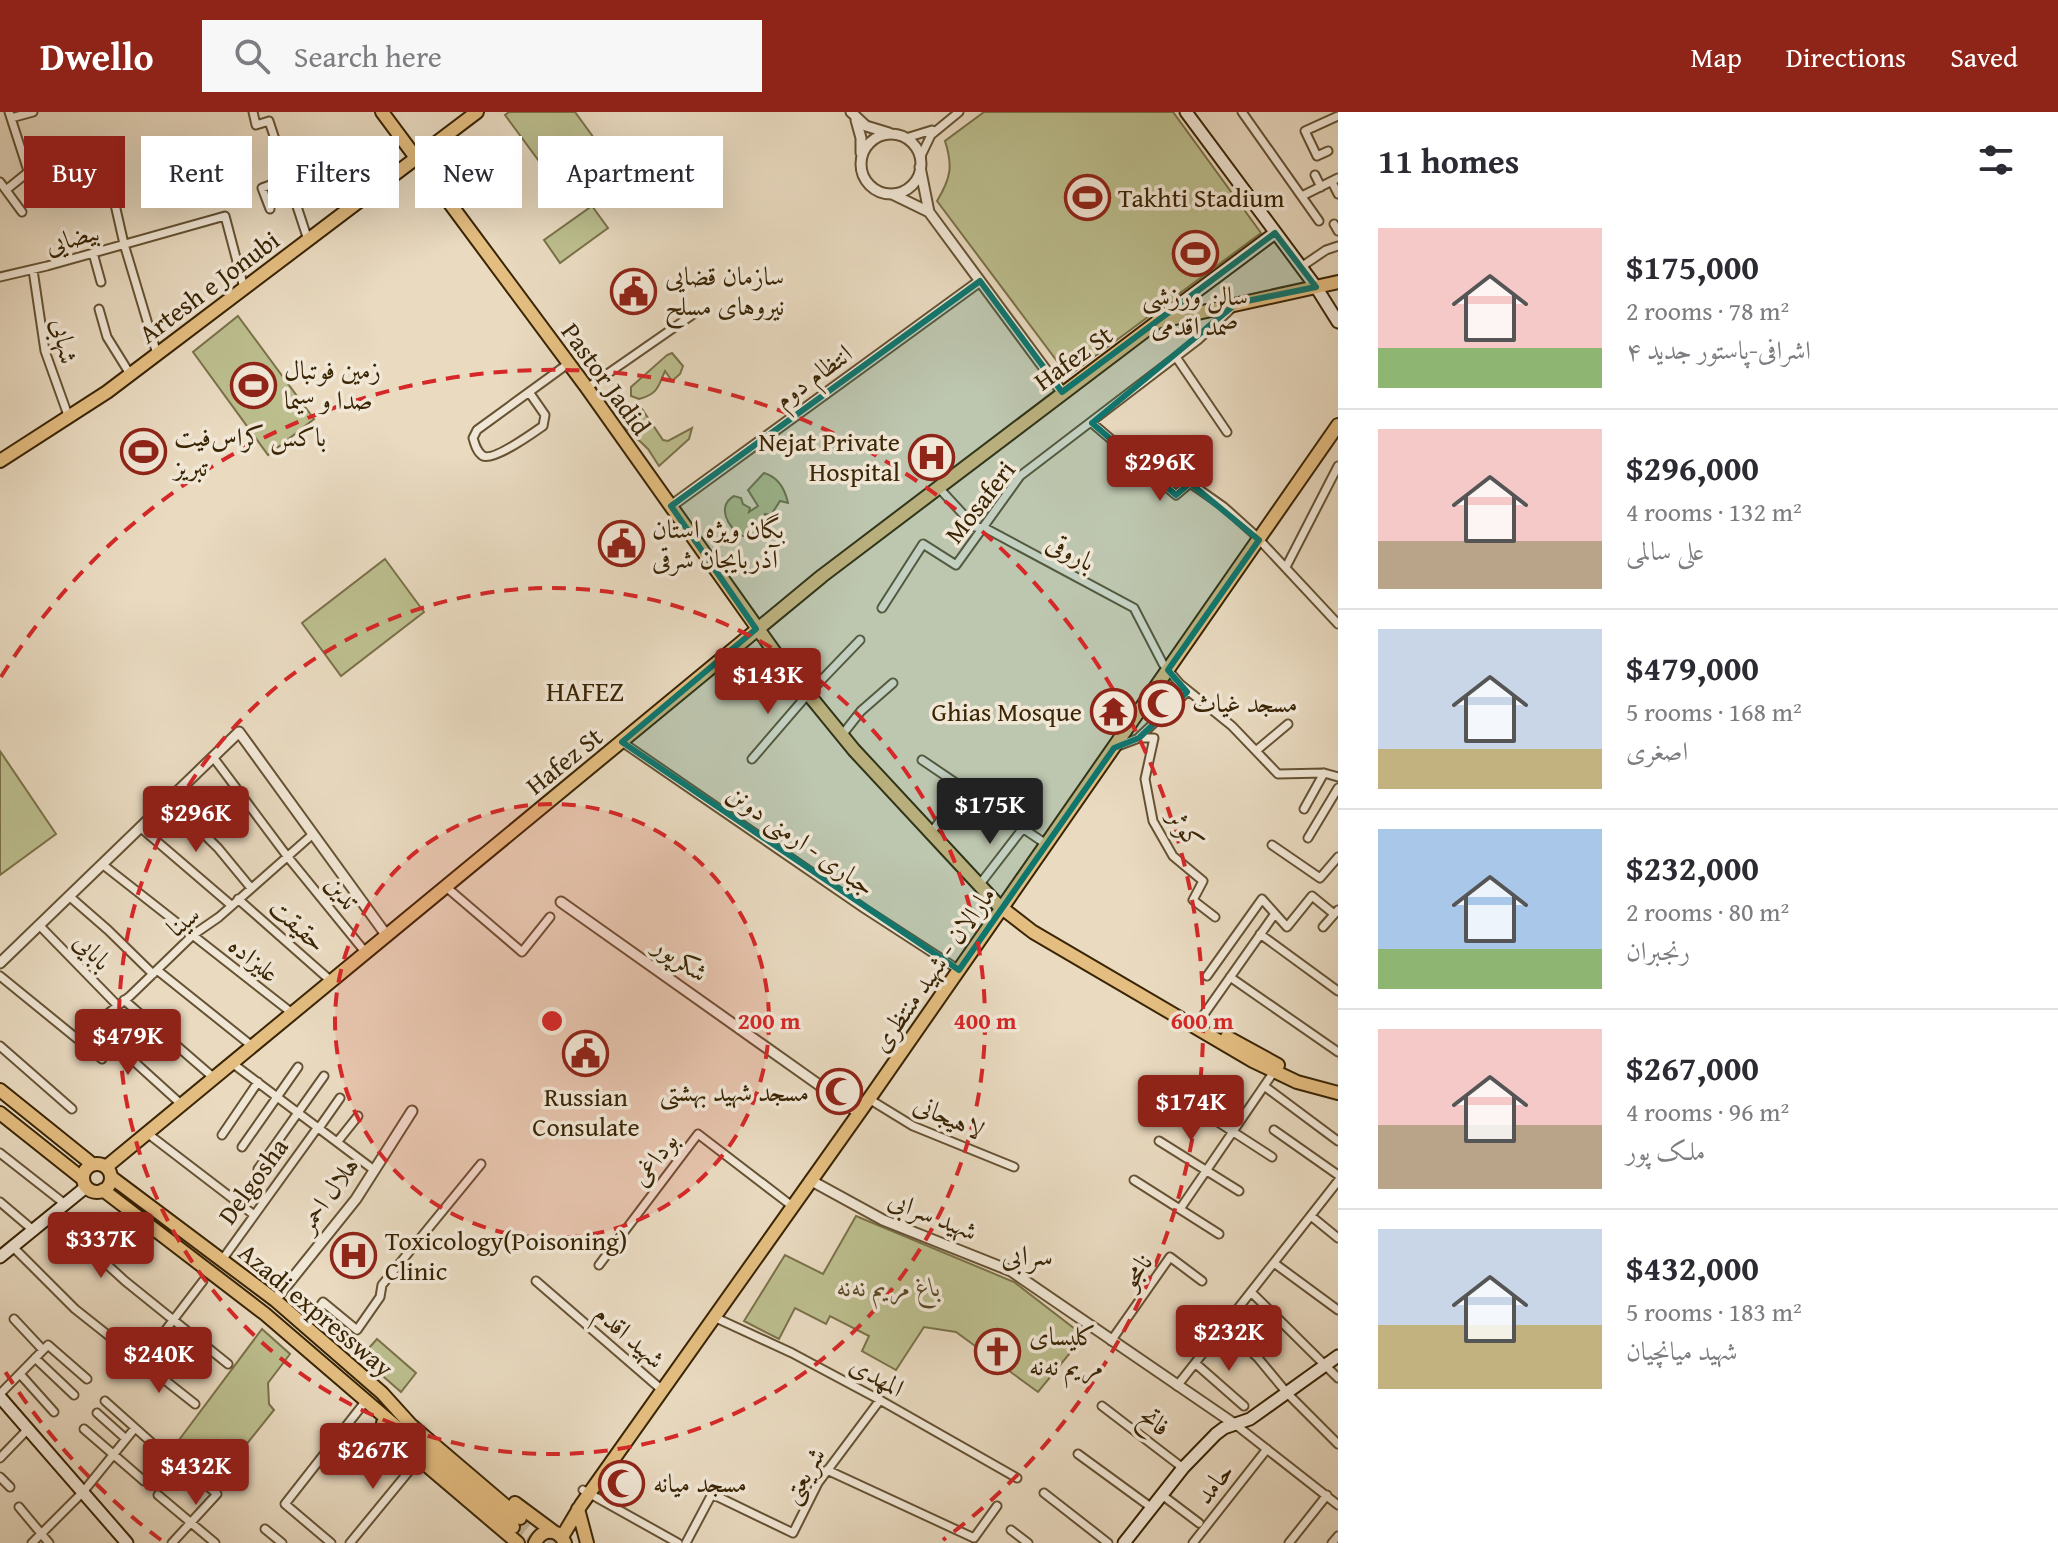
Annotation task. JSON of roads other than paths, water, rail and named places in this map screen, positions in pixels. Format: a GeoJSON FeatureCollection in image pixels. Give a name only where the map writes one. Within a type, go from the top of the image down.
{"type":"FeatureCollection","features":[{"type":"Feature","properties":{"kind":"main road","name":"Pastor Jadid"},"geometry":{"type":"LineString","coordinates":[[382,112],[415,157]]}},
{"type":"Feature","properties":{"kind":"main road","name":"Artesh e Jonubi"},"geometry":{"type":"LineString","coordinates":[[445,136],[477,112]]}},
{"type":"Feature","properties":{"kind":"main road"},"geometry":{"type":"LineString","coordinates":[[1186,112],[1316,287],[1338,322]]}},
{"type":"Feature","properties":{"kind":"main road","name":"Artesh e Jonubi"},"geometry":{"type":"LineString","coordinates":[[0,461],[69,418],[130,374],[415,159]]}},
{"type":"Feature","properties":{"kind":"main road","name":"Pastor Jadid"},"geometry":{"type":"LineString","coordinates":[[453,208],[587,388],[756,629],[842,735],[931,833],[980,884],[1033,932],[1276,1068]]}},
{"type":"Feature","properties":{"kind":"main road"},"geometry":{"type":"LineString","coordinates":[[1157,322],[1275,233]]}},
{"type":"Feature","properties":{"kind":"main road","name":"Hafez St"},"geometry":{"type":"LineString","coordinates":[[103,1169],[756,629],[1157,322],[1338,282]]}},
{"type":"Feature","properties":{"kind":"main road","name":"مارالان - شهید منتظری"},"geometry":{"type":"LineString","coordinates":[[563,1539],[586,1492],[869,1099],[1001,904],[1168,670],[1256,537],[1338,425]]}},
{"type":"Feature","properties":{"kind":"main road"},"geometry":{"type":"LineString","coordinates":[[1276,1068],[1338,1084]]}},
{"type":"Feature","properties":{"kind":"main road"},"geometry":{"type":"LineString","coordinates":[[1276,1068],[1297,1082],[1338,1093]]}},
{"type":"Feature","properties":{"kind":"main road","name":"Azadi expressway"},"geometry":{"type":"LineString","coordinates":[[0,1090],[275,1300],[382,1393],[411,1425],[517,1522],[365,1402],[265,1314],[103,1190]]}},
{"type":"Feature","properties":{"kind":"main road"},"geometry":{"type":"LineString","coordinates":[[0,1113],[85,1183],[94,1191],[103,1190],[109,1185],[103,1169],[85,1170],[85,1183],[65,1204],[0,1257]]}},
{"type":"Feature","properties":{"kind":"main road"},"geometry":{"type":"LineString","coordinates":[[1124,1543],[1183,1468],[1216,1434],[1250,1419],[1338,1356]]}},
{"type":"Feature","properties":{"kind":"main road"},"geometry":{"type":"LineString","coordinates":[[382,1393],[538,1522],[563,1539]]}},
{"type":"Feature","properties":{"kind":"main road"},"geometry":{"type":"LineString","coordinates":[[0,1395],[127,1543]]}},
{"type":"Feature","properties":{"kind":"main road"},"geometry":{"type":"LineString","coordinates":[[365,1402],[419,1459],[518,1543]]}},
{"type":"Feature","properties":{"kind":"main road"},"geometry":{"type":"LineString","coordinates":[[578,1509],[587,1543]]}},
{"type":"Feature","properties":{"kind":"main road"},"geometry":{"type":"LineString","coordinates":[[529,1543],[538,1530],[538,1522]]}},
{"type":"Feature","properties":{"kind":"main road"},"geometry":{"type":"LineString","coordinates":[[535,1543],[541,1534],[563,1539]]}},
{"type":"Feature","properties":{"kind":"street"},"geometry":{"type":"LineString","coordinates":[[24,163],[10,115],[33,112]]}},
{"type":"Feature","properties":{"kind":"street"},"geometry":{"type":"LineString","coordinates":[[253,112],[256,125],[269,121],[273,136]]}},
{"type":"Feature","properties":{"kind":"street"},"geometry":{"type":"LineString","coordinates":[[892,194],[914,183],[927,141],[959,112]]}},
{"type":"Feature","properties":{"kind":"street"},"geometry":{"type":"LineString","coordinates":[[1242,112],[1319,221]]}},
{"type":"Feature","properties":{"kind":"street"},"geometry":{"type":"LineString","coordinates":[[853,115],[866,126],[913,143],[929,212]]}},
{"type":"Feature","properties":{"kind":"street"},"geometry":{"type":"LineString","coordinates":[[853,115],[861,138],[861,169],[869,184],[883,193],[909,200],[929,212],[1062,392]]}},
{"type":"Feature","properties":{"kind":"street"},"geometry":{"type":"LineString","coordinates":[[1328,151],[1317,156],[1305,131],[1338,116]]}},
{"type":"Feature","properties":{"kind":"street"},"geometry":{"type":"LineString","coordinates":[[906,138],[938,128]]}},
{"type":"Feature","properties":{"kind":"street"},"geometry":{"type":"LineString","coordinates":[[861,160],[873,139],[889,134]]}},
{"type":"Feature","properties":{"kind":"street"},"geometry":{"type":"LineString","coordinates":[[6,190],[24,175]]}},
{"type":"Feature","properties":{"kind":"street"},"geometry":{"type":"LineString","coordinates":[[1315,175],[1321,187]]}},
{"type":"Feature","properties":{"kind":"street"},"geometry":{"type":"LineString","coordinates":[[1302,196],[1335,180],[1338,194]]}},
{"type":"Feature","properties":{"kind":"street"},"geometry":{"type":"LineString","coordinates":[[0,182],[22,212]]}},
{"type":"Feature","properties":{"kind":"street"},"geometry":{"type":"LineString","coordinates":[[268,186],[262,188],[268,204]]}},
{"type":"Feature","properties":{"kind":"street"},"geometry":{"type":"LineString","coordinates":[[116,208],[157,354]]}},
{"type":"Feature","properties":{"kind":"street"},"geometry":{"type":"LineString","coordinates":[[296,208],[308,240]]}},
{"type":"Feature","properties":{"kind":"street","name":"بیضایی"},"geometry":{"type":"LineString","coordinates":[[0,277],[225,216],[244,288]]}},
{"type":"Feature","properties":{"kind":"street"},"geometry":{"type":"LineString","coordinates":[[1301,267],[1324,248],[1338,246]]}},
{"type":"Feature","properties":{"kind":"street"},"geometry":{"type":"LineString","coordinates":[[93,253],[101,282]]}},
{"type":"Feature","properties":{"kind":"street","name":"شهابی"},"geometry":{"type":"LineString","coordinates":[[33,270],[45,351],[69,418]]}},
{"type":"Feature","properties":{"kind":"street","name":"انتظام دوم"},"geometry":{"type":"LineString","coordinates":[[671,506],[980,281]]}},
{"type":"Feature","properties":{"kind":"street","name":"Mosaferi"},"geometry":{"type":"LineString","coordinates":[[882,608],[923,544],[956,565],[1020,476],[1198,340],[1237,303]]}},
{"type":"Feature","properties":{"kind":"street"},"geometry":{"type":"LineString","coordinates":[[99,309],[107,337],[130,374]]}},
{"type":"Feature","properties":{"kind":"street"},"geometry":{"type":"LineString","coordinates":[[587,388],[695,313]]}},
{"type":"Feature","properties":{"kind":"street"},"geometry":{"type":"LineString","coordinates":[[1176,357],[1227,432]]}},
{"type":"Feature","properties":{"kind":"street"},"geometry":{"type":"LineString","coordinates":[[529,392],[545,415],[543,426],[497,455],[487,457],[480,453],[474,443],[475,432],[529,392],[569,363]]}},
{"type":"Feature","properties":{"kind":"street"},"geometry":{"type":"LineString","coordinates":[[1092,423],[1176,495],[1190,483],[1224,507],[1286,567],[1338,624]]}},
{"type":"Feature","properties":{"kind":"street"},"geometry":{"type":"LineString","coordinates":[[1286,567],[1338,466]]}},
{"type":"Feature","properties":{"kind":"street","name":"باروقی"},"geometry":{"type":"LineString","coordinates":[[938,487],[975,527],[985,528],[1134,608],[1168,670],[1187,692],[1232,726],[1278,774],[1324,773]]}},
{"type":"Feature","properties":{"kind":"street"},"geometry":{"type":"LineString","coordinates":[[752,759],[860,640]]}},
{"type":"Feature","properties":{"kind":"street"},"geometry":{"type":"LineString","coordinates":[[842,735],[861,711],[893,683]]}},
{"type":"Feature","properties":{"kind":"street"},"geometry":{"type":"LineString","coordinates":[[1114,748],[1139,738],[1187,692]]}},
{"type":"Feature","properties":{"kind":"street"},"geometry":{"type":"LineString","coordinates":[[1257,750],[1288,724]]}},
{"type":"Feature","properties":{"kind":"street"},"geometry":{"type":"LineString","coordinates":[[0,963],[239,732],[387,936]]}},
{"type":"Feature","properties":{"kind":"street","name":"کوثر"},"geometry":{"type":"LineString","coordinates":[[1139,738],[1154,738],[1145,779],[1153,821],[1173,856],[1203,881],[1193,900],[1215,917]]}},
{"type":"Feature","properties":{"kind":"street","name":"جباری - ارمنی دونن"},"geometry":{"type":"LineString","coordinates":[[622,742],[959,970]]}},
{"type":"Feature","properties":{"kind":"street","name":"حقیقت"},"geometry":{"type":"LineString","coordinates":[[213,757],[287,856]]}},
{"type":"Feature","properties":{"kind":"street"},"geometry":{"type":"LineString","coordinates":[[922,760],[1046,844]]}},
{"type":"Feature","properties":{"kind":"street"},"geometry":{"type":"LineString","coordinates":[[1304,809],[1324,773],[1338,777]]}},
{"type":"Feature","properties":{"kind":"street"},"geometry":{"type":"LineString","coordinates":[[931,833],[964,788]]}},
{"type":"Feature","properties":{"kind":"street"},"geometry":{"type":"LineString","coordinates":[[1308,838],[1338,788]]}},
{"type":"Feature","properties":{"kind":"street"},"geometry":{"type":"LineString","coordinates":[[169,800],[218,848],[251,888]]}},
{"type":"Feature","properties":{"kind":"street"},"geometry":{"type":"LineString","coordinates":[[140,827],[231,905]]}},
{"type":"Feature","properties":{"kind":"street"},"geometry":{"type":"LineString","coordinates":[[980,884],[1024,827]]}},
{"type":"Feature","properties":{"kind":"street","name":"سینا"},"geometry":{"type":"LineString","coordinates":[[77,1038],[95,1026],[193,935],[313,834]]}},
{"type":"Feature","properties":{"kind":"street"},"geometry":{"type":"LineString","coordinates":[[1272,845],[1320,878],[1338,857]]}},
{"type":"Feature","properties":{"kind":"street","name":"تدین"},"geometry":{"type":"LineString","coordinates":[[287,856],[366,953]]}},
{"type":"Feature","properties":{"kind":"street","name":"علیزاده"},"geometry":{"type":"LineString","coordinates":[[102,864],[292,1013]]}},
{"type":"Feature","properties":{"kind":"street"},"geometry":{"type":"LineString","coordinates":[[445,886],[522,952],[550,917]]}},
{"type":"Feature","properties":{"kind":"street"},"geometry":{"type":"LineString","coordinates":[[69,896],[155,972],[252,1046]]}},
{"type":"Feature","properties":{"kind":"street"},"geometry":{"type":"LineString","coordinates":[[1207,976],[1262,899],[1287,927],[1312,896],[1336,912],[1323,927]]}},
{"type":"Feature","properties":{"kind":"street","name":"حقیقت"},"geometry":{"type":"LineString","coordinates":[[238,899],[331,981]]}},
{"type":"Feature","properties":{"kind":"street","name":"شکرپور"},"geometry":{"type":"LineString","coordinates":[[561,902],[853,1109]]}},
{"type":"Feature","properties":{"kind":"street"},"geometry":{"type":"LineString","coordinates":[[1197,1024],[1274,915]]}},
{"type":"Feature","properties":{"kind":"street","name":"بابایی"},"geometry":{"type":"LineString","coordinates":[[39,925],[121,1003],[214,1078]]}},
{"type":"Feature","properties":{"kind":"street"},"geometry":{"type":"LineString","coordinates":[[1260,934],[1338,991]]}},
{"type":"Feature","properties":{"kind":"street"},"geometry":{"type":"LineString","coordinates":[[0,976],[102,1059]]}},
{"type":"Feature","properties":{"kind":"street"},"geometry":{"type":"LineString","coordinates":[[1230,977],[1338,1052]]}},
{"type":"Feature","properties":{"kind":"street"},"geometry":{"type":"LineString","coordinates":[[95,1026],[182,1105]]}},
{"type":"Feature","properties":{"kind":"street"},"geometry":{"type":"LineString","coordinates":[[0,1046],[72,1109]]}},
{"type":"Feature","properties":{"kind":"street","name":"Delgosha"},"geometry":{"type":"LineString","coordinates":[[231,1063],[374,1170]]}},
{"type":"Feature","properties":{"kind":"street"},"geometry":{"type":"LineString","coordinates":[[242,1147],[298,1067]]}},
{"type":"Feature","properties":{"kind":"street"},"geometry":{"type":"LineString","coordinates":[[1180,1209],[1276,1068]]}},
{"type":"Feature","properties":{"kind":"street"},"geometry":{"type":"LineString","coordinates":[[258,1169],[324,1076]]}},
{"type":"Feature","properties":{"kind":"street"},"geometry":{"type":"LineString","coordinates":[[222,1135],[258,1082]]}},
{"type":"Feature","properties":{"kind":"street"},"geometry":{"type":"LineString","coordinates":[[1264,1086],[1338,1141]]}},
{"type":"Feature","properties":{"kind":"street"},"geometry":{"type":"LineString","coordinates":[[318,1127],[340,1098]]}},
{"type":"Feature","properties":{"kind":"street","name":"لاهیجانی"},"geometry":{"type":"LineString","coordinates":[[869,1099],[913,1126],[1014,1167]]}},
{"type":"Feature","properties":{"kind":"street"},"geometry":{"type":"LineString","coordinates":[[1187,1102],[1272,1157]]}},
{"type":"Feature","properties":{"kind":"street","name":"هلال احمر"},"geometry":{"type":"LineString","coordinates":[[275,1300],[356,1199],[412,1111]]}},
{"type":"Feature","properties":{"kind":"street"},"geometry":{"type":"LineString","coordinates":[[338,1141],[358,1116]]}},
{"type":"Feature","properties":{"kind":"street","name":"Delgosha"},"geometry":{"type":"LineString","coordinates":[[222,1260],[318,1127]]}},
{"type":"Feature","properties":{"kind":"street"},"geometry":{"type":"LineString","coordinates":[[1274,1130],[1338,1175]]}},
{"type":"Feature","properties":{"kind":"street"},"geometry":{"type":"LineString","coordinates":[[147,1133],[254,1215]]}},
{"type":"Feature","properties":{"kind":"street","name":"بوداغی"},"geometry":{"type":"LineString","coordinates":[[599,1265],[698,1134],[792,1206]]}},
{"type":"Feature","properties":{"kind":"street"},"geometry":{"type":"LineString","coordinates":[[1159,1141],[1239,1191]]}},
{"type":"Feature","properties":{"kind":"street"},"geometry":{"type":"LineString","coordinates":[[0,1153],[65,1204]]}},
{"type":"Feature","properties":{"kind":"street"},"geometry":{"type":"LineString","coordinates":[[305,1327],[323,1302],[357,1330],[380,1297],[382,1285],[481,1164]]}},
{"type":"Feature","properties":{"kind":"street","name":"شهید سرابی"},"geometry":{"type":"LineString","coordinates":[[810,1180],[883,1220],[1011,1271],[1236,1425]]}},
{"type":"Feature","properties":{"kind":"street"},"geometry":{"type":"LineString","coordinates":[[1134,1180],[1219,1234]]}},
{"type":"Feature","properties":{"kind":"street"},"geometry":{"type":"LineString","coordinates":[[1177,1386],[1338,1181]]}},
{"type":"Feature","properties":{"kind":"street"},"geometry":{"type":"LineString","coordinates":[[0,1202],[33,1230]]}},
{"type":"Feature","properties":{"kind":"street"},"geometry":{"type":"LineString","coordinates":[[52,1214],[173,1321],[228,1364]]}},
{"type":"Feature","properties":{"kind":"street"},"geometry":{"type":"LineString","coordinates":[[1311,1216],[1338,1238]]}},
{"type":"Feature","properties":{"kind":"street"},"geometry":{"type":"LineString","coordinates":[[13,1247],[75,1309],[195,1404]]}},
{"type":"Feature","properties":{"kind":"street","name":"نامجو"},"geometry":{"type":"LineString","coordinates":[[1111,1341],[1170,1257],[1202,1281]]}},
{"type":"Feature","properties":{"kind":"street"},"geometry":{"type":"LineString","coordinates":[[1274,1263],[1338,1310]]}},
{"type":"Feature","properties":{"kind":"street"},"geometry":{"type":"LineString","coordinates":[[142,1361],[203,1281]]}},
{"type":"Feature","properties":{"kind":"street","name":"شهید اقدم"},"geometry":{"type":"LineString","coordinates":[[536,1281],[662,1390]]}},
{"type":"Feature","properties":{"kind":"street"},"geometry":{"type":"LineString","coordinates":[[1251,1292],[1338,1378]]}},
{"type":"Feature","properties":{"kind":"street","name":"المهدی"},"geometry":{"type":"LineString","coordinates":[[714,1317],[792,1353],[1017,1478]]}},
{"type":"Feature","properties":{"kind":"street"},"geometry":{"type":"LineString","coordinates":[[14,1319],[87,1379]]}},
{"type":"Feature","properties":{"kind":"street"},"geometry":{"type":"LineString","coordinates":[[1224,1326],[1338,1444]]}},
{"type":"Feature","properties":{"kind":"street"},"geometry":{"type":"LineString","coordinates":[[0,1395],[46,1348]]}},
{"type":"Feature","properties":{"kind":"street"},"geometry":{"type":"LineString","coordinates":[[35,1358],[74,1395]]}},
{"type":"Feature","properties":{"kind":"street"},"geometry":{"type":"LineString","coordinates":[[1195,1363],[1244,1406]]}},
{"type":"Feature","properties":{"kind":"street"},"geometry":{"type":"LineString","coordinates":[[20,1374],[54,1412]]}},
{"type":"Feature","properties":{"kind":"street","name":"شریعتی"},"geometry":{"type":"LineString","coordinates":[[686,1543],[712,1494],[793,1533],[818,1483],[880,1400]]}},
{"type":"Feature","properties":{"kind":"street"},"geometry":{"type":"LineString","coordinates":[[105,1401],[152,1443]]}},
{"type":"Feature","properties":{"kind":"street"},"geometry":{"type":"LineString","coordinates":[[331,1543],[285,1504],[365,1402]]}},
{"type":"Feature","properties":{"kind":"street","name":"فاتح"},"geometry":{"type":"LineString","coordinates":[[1102,1406],[1183,1468]]}},
{"type":"Feature","properties":{"kind":"street"},"geometry":{"type":"LineString","coordinates":[[97,1413],[126,1439]]}},
{"type":"Feature","properties":{"kind":"street"},"geometry":{"type":"LineString","coordinates":[[1236,1425],[1338,1505]]}},
{"type":"Feature","properties":{"kind":"street"},"geometry":{"type":"LineString","coordinates":[[32,1543],[83,1492],[135,1428]]}},
{"type":"Feature","properties":{"kind":"street"},"geometry":{"type":"LineString","coordinates":[[0,1458],[28,1429]]}},
{"type":"Feature","properties":{"kind":"street"},"geometry":{"type":"LineString","coordinates":[[84,1429],[144,1481]]}},
{"type":"Feature","properties":{"kind":"street","name":"حامد"},"geometry":{"type":"LineString","coordinates":[[1193,1543],[1267,1449]]}},
{"type":"Feature","properties":{"kind":"street"},"geometry":{"type":"LineString","coordinates":[[167,1451],[217,1494],[172,1543]]}},
{"type":"Feature","properties":{"kind":"street"},"geometry":{"type":"LineString","coordinates":[[1078,1454],[1152,1508]]}},
{"type":"Feature","properties":{"kind":"street"},"geometry":{"type":"LineString","coordinates":[[350,1543],[419,1459]]}},
{"type":"Feature","properties":{"kind":"street"},"geometry":{"type":"LineString","coordinates":[[827,1470],[974,1538],[997,1506]]}},
{"type":"Feature","properties":{"kind":"street"},"geometry":{"type":"LineString","coordinates":[[0,1477],[10,1487]]}},
{"type":"Feature","properties":{"kind":"street"},"geometry":{"type":"LineString","coordinates":[[586,1492],[678,1543]]}},
{"type":"Feature","properties":{"kind":"street"},"geometry":{"type":"LineString","coordinates":[[1044,1493],[1108,1543]]}},
{"type":"Feature","properties":{"kind":"street"},"geometry":{"type":"LineString","coordinates":[[158,1495],[215,1543]]}},
{"type":"Feature","properties":{"kind":"street"},"geometry":{"type":"LineString","coordinates":[[1162,1495],[1199,1523]]}},
{"type":"Feature","properties":{"kind":"street"},"geometry":{"type":"LineString","coordinates":[[1289,1543],[1327,1495]]}},
{"type":"Feature","properties":{"kind":"street"},"geometry":{"type":"LineString","coordinates":[[19,1507],[49,1543]]}},
{"type":"Feature","properties":{"kind":"street"},"geometry":{"type":"LineString","coordinates":[[265,1529],[282,1543]]}},
{"type":"Feature","properties":{"kind":"street"},"geometry":{"type":"LineString","coordinates":[[1011,1530],[1028,1543]]}},
{"type":"Feature","properties":{"kind":"street"},"geometry":{"type":"LineString","coordinates":[[1332,1543],[1338,1536]]}},
{"type":"Feature","properties":{"kind":"tunnel"},"geometry":{"type":"LineString","coordinates":[[520,1518],[555,1543]]}},
{"type":"Feature","properties":{"kind":"tunnel"},"geometry":{"type":"LineString","coordinates":[[513,1527],[535,1543]]}},
{"type":"Feature","properties":{"kind":"place","name":"Takhti Stadium"},"geometry":{"type":"Point","coordinates":[1087,198]}},
{"type":"Feature","properties":{"kind":"place","name":"سالن ورزشی صمد اقدمی"},"geometry":{"type":"Point","coordinates":[1195,253]}},
{"type":"Feature","properties":{"kind":"place","name":"سازمان قضایی نیروهای مسلح"},"geometry":{"type":"Point","coordinates":[634,291]}},
{"type":"Feature","properties":{"kind":"place","name":"زمین فوتبال صدا و سیما"},"geometry":{"type":"Point","coordinates":[253,385]}},
{"type":"Feature","properties":{"kind":"place","name":"باکس کراس‌فیت تبریز"},"geometry":{"type":"Point","coordinates":[143,452]}},
{"type":"Feature","properties":{"kind":"place","name":"Nejat Private Hospital"},"geometry":{"type":"Point","coordinates":[931,457]}},
{"type":"Feature","properties":{"kind":"place","name":"یگان ویژه استان آذربایجان شرقی"},"geometry":{"type":"Point","coordinates":[621,544]}},
{"type":"Feature","properties":{"kind":"place","name":"مسجد غیاث"},"geometry":{"type":"Point","coordinates":[1161,703]}},
{"type":"Feature","properties":{"kind":"place","name":"Ghias Mosque"},"geometry":{"type":"Point","coordinates":[1113,712]}},
{"type":"Feature","properties":{"kind":"place","name":"Russian Consulate"},"geometry":{"type":"Point","coordinates":[586,1054]}},
{"type":"Feature","properties":{"kind":"place","name":"مسجد شهید بهشتی"},"geometry":{"type":"Point","coordinates":[840,1092]}},
{"type":"Feature","properties":{"kind":"place","name":"Toxicology(Poisoning) Clinic"},"geometry":{"type":"Point","coordinates":[354,1256]}},
{"type":"Feature","properties":{"kind":"place","name":"کلیسای مریم نه‌نه"},"geometry":{"type":"Point","coordinates":[998,1351]}},
{"type":"Feature","properties":{"kind":"place","name":"مسجد میانه"},"geometry":{"type":"Point","coordinates":[622,1483]}},
{"type":"Feature","properties":{"kind":"district","name":"HAFEZ"},"geometry":{"type":"Point","coordinates":[585,691]}},
{"type":"Feature","properties":{"kind":"district","name":"سرابی"},"geometry":{"type":"Point","coordinates":[1027,1255]}},
{"type":"Feature","properties":{"kind":"park label","name":"باغ مریم نه‌نه"},"geometry":{"type":"Point","coordinates":[889,1287]}}]}
